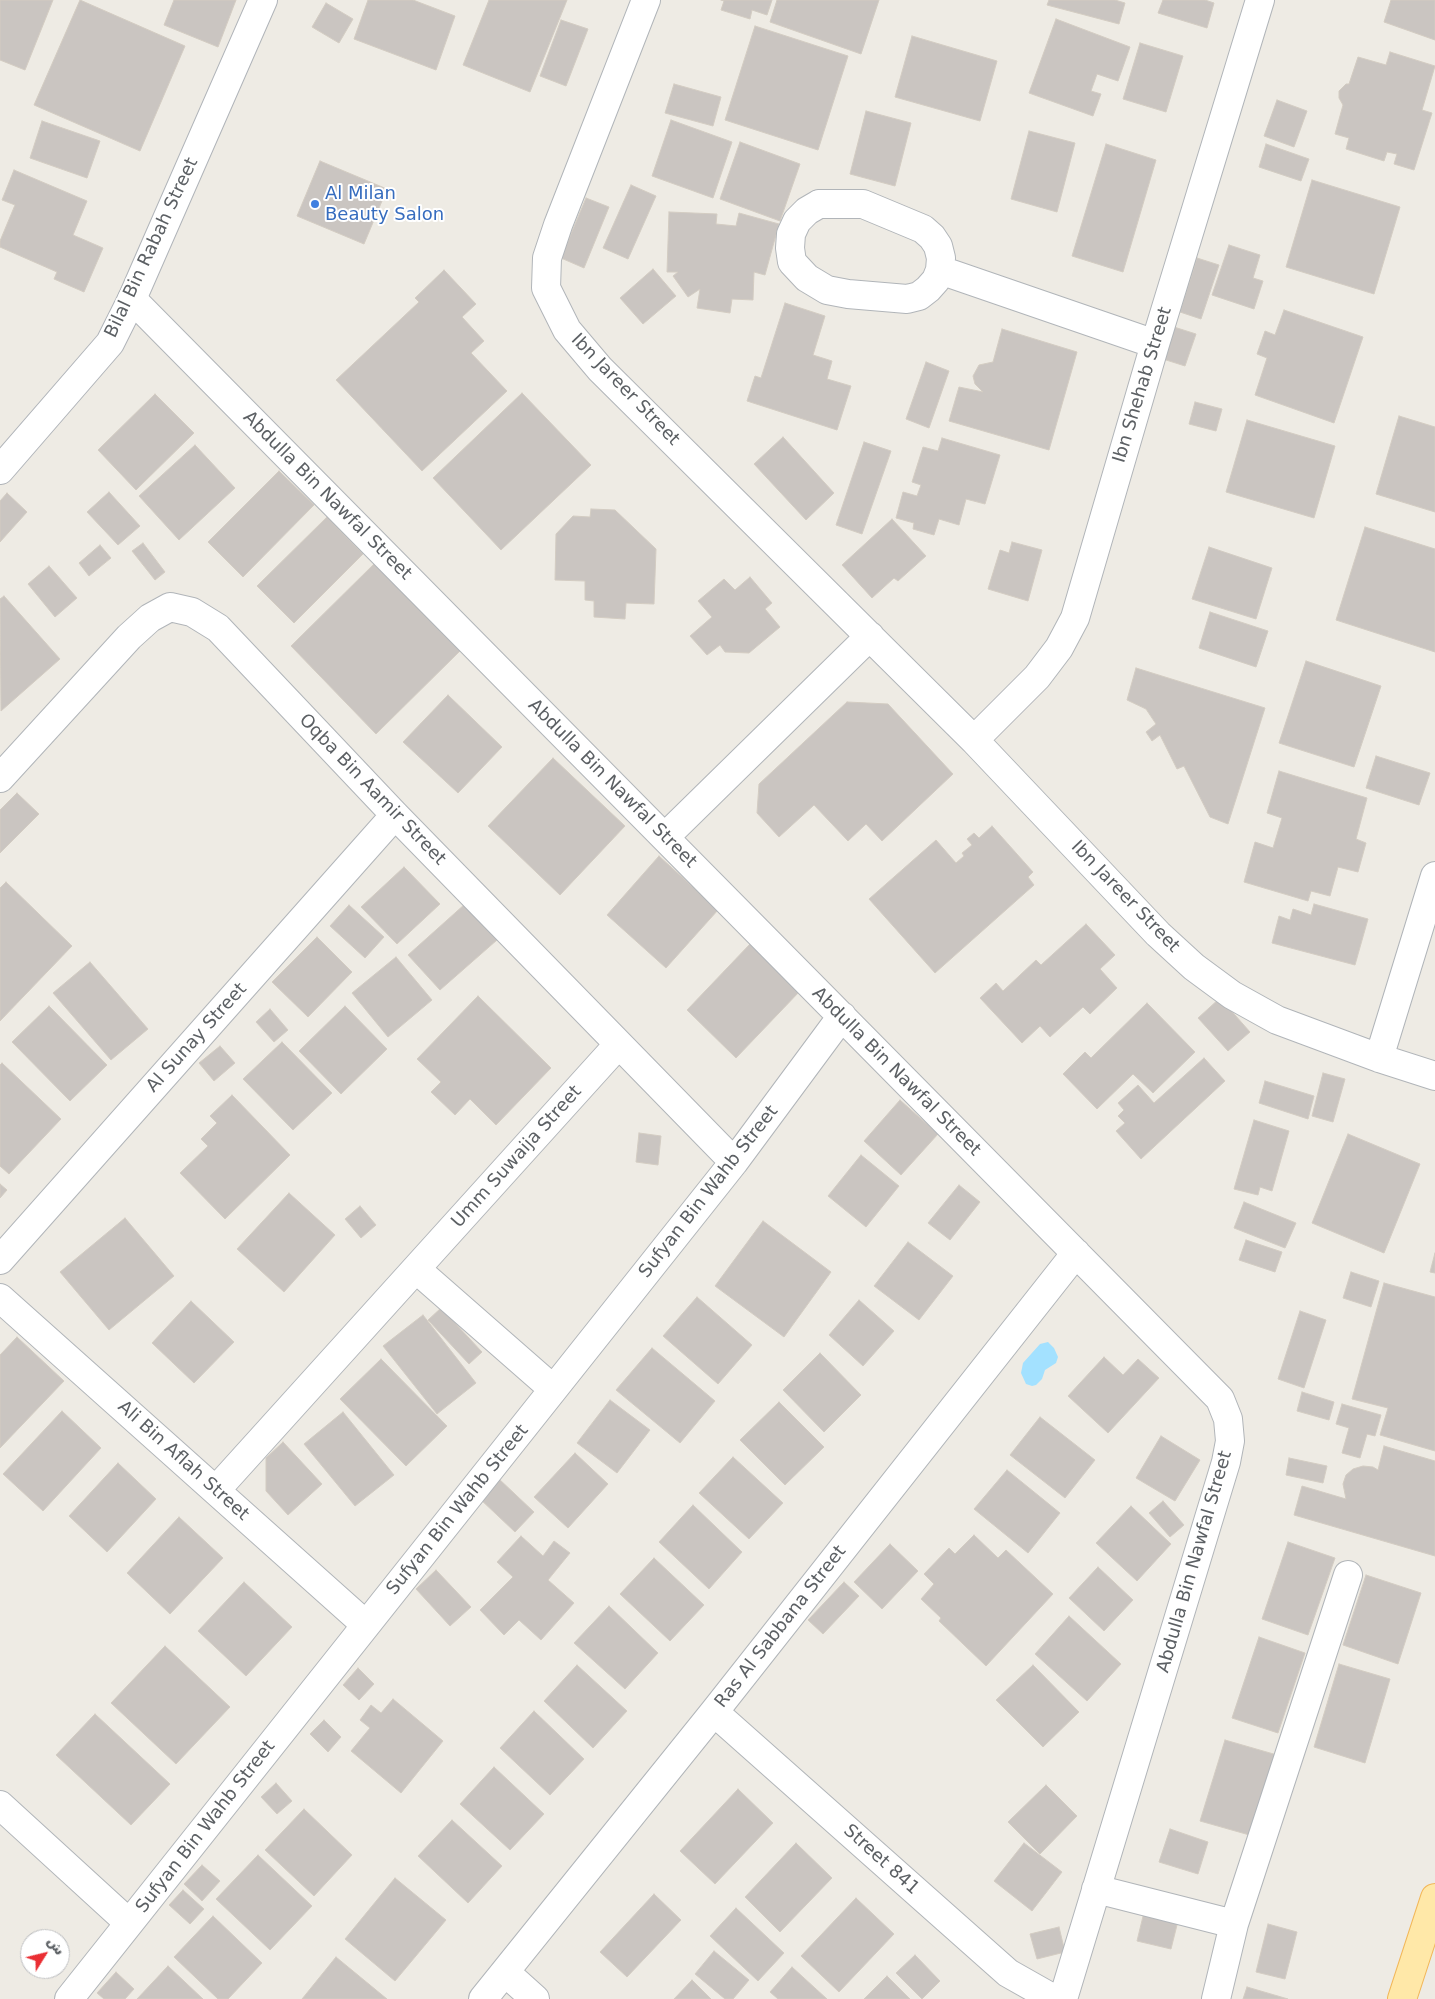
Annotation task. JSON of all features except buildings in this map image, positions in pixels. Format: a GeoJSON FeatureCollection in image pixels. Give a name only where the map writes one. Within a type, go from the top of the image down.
{"type":"FeatureCollection","features":[{"type":"Feature","properties":{"kind":"main road"},"geometry":{"type":"LineString","coordinates":[[1402,1999],[1435,1898]]}},
{"type":"Feature","properties":{"kind":"street","name":"Bilal Bin Rabah Street"},"geometry":{"type":"LineString","coordinates":[[0,470],[110,343],[132,299],[263,0]]}},
{"type":"Feature","properties":{"kind":"street","name":"Ibn Jareer Street"},"geometry":{"type":"LineString","coordinates":[[646,0],[558,225],[547,258],[546,288],[567,330],[600,369],[974,740],[1158,934],[1194,967],[1232,995],[1277,1020],[1379,1058],[1435,1076]]}},
{"type":"Feature","properties":{"kind":"street","name":"Ibn Shehab Street"},"geometry":{"type":"LineString","coordinates":[[974,740],[1037,677],[1059,648],[1075,618],[1155,344],[1260,0]]}},
{"type":"Feature","properties":{"kind":"street"},"geometry":{"type":"LineString","coordinates":[[819,204],[863,204],[923,229],[938,246],[941,258],[940,270],[936,280],[928,289],[918,296],[907,299],[848,294],[827,290],[807,278],[792,262],[790,248],[792,234],[797,221],[807,211],[819,204]]}},
{"type":"Feature","properties":{"kind":"street"},"geometry":{"type":"LineString","coordinates":[[940,270],[1155,344]]}},
{"type":"Feature","properties":{"kind":"street","name":"Abdulla Bin Nawfal Street"},"geometry":{"type":"LineString","coordinates":[[132,299],[1220,1399],[1228,1419],[1230,1441],[1226,1462],[1063,1999]]}},
{"type":"Feature","properties":{"kind":"street","name":"Oqba Bin Aamir Street"},"geometry":{"type":"LineString","coordinates":[[0,778],[129,637],[150,618],[170,607],[192,612],[218,628],[395,815],[734,1162]]}},
{"type":"Feature","properties":{"kind":"street"},"geometry":{"type":"LineString","coordinates":[[665,838],[870,636]]}},
{"type":"Feature","properties":{"kind":"street","name":"Al Sunay Street"},"geometry":{"type":"LineString","coordinates":[[0,1260],[395,815]]}},
{"type":"Feature","properties":{"kind":"street"},"geometry":{"type":"LineString","coordinates":[[1379,1058],[1435,876]]}},
{"type":"Feature","properties":{"kind":"street","name":"Sufyan Bin Wahb Street"},"geometry":{"type":"LineString","coordinates":[[69,1999],[734,1162],[842,1016]]}},
{"type":"Feature","properties":{"kind":"street","name":"Umm Suwaija Street"},"geometry":{"type":"LineString","coordinates":[[216,1490],[618,1045]]}},
{"type":"Feature","properties":{"kind":"street","name":"Ras Al Sabbana Street"},"geometry":{"type":"LineString","coordinates":[[483,1999],[714,1712],[1076,1253]]}},
{"type":"Feature","properties":{"kind":"street"},"geometry":{"type":"LineString","coordinates":[[416,1269],[553,1389]]}},
{"type":"Feature","properties":{"kind":"street","name":"Ali Bin Aflah Street"},"geometry":{"type":"LineString","coordinates":[[0,1298],[366,1625]]}},
{"type":"Feature","properties":{"kind":"street"},"geometry":{"type":"LineString","coordinates":[[1216,1999],[1234,1924],[1348,1575]]}},
{"type":"Feature","properties":{"kind":"street","name":"Street 841"},"geometry":{"type":"LineString","coordinates":[[714,1712],[1008,1973],[1054,1999]]}},
{"type":"Feature","properties":{"kind":"street"},"geometry":{"type":"LineString","coordinates":[[0,1805],[129,1923]]}},
{"type":"Feature","properties":{"kind":"street"},"geometry":{"type":"LineString","coordinates":[[1096,1889],[1234,1924]]}},
{"type":"Feature","properties":{"kind":"street"},"geometry":{"type":"LineString","coordinates":[[505,1972],[535,1999]]}},
{"type":"Feature","properties":{"kind":"water"},"geometry":{"type":"Polygon","coordinates":[[[1048,1342],[1054,1348],[1058,1357],[1056,1363],[1045,1370],[1042,1379],[1036,1385],[1026,1384],[1021,1373],[1023,1363],[1040,1344],[1048,1342]]]}},
{"type":"Feature","properties":{"kind":"place","name":"Al Milan Beauty Salon"},"geometry":{"type":"Point","coordinates":[315,204]}}]}
